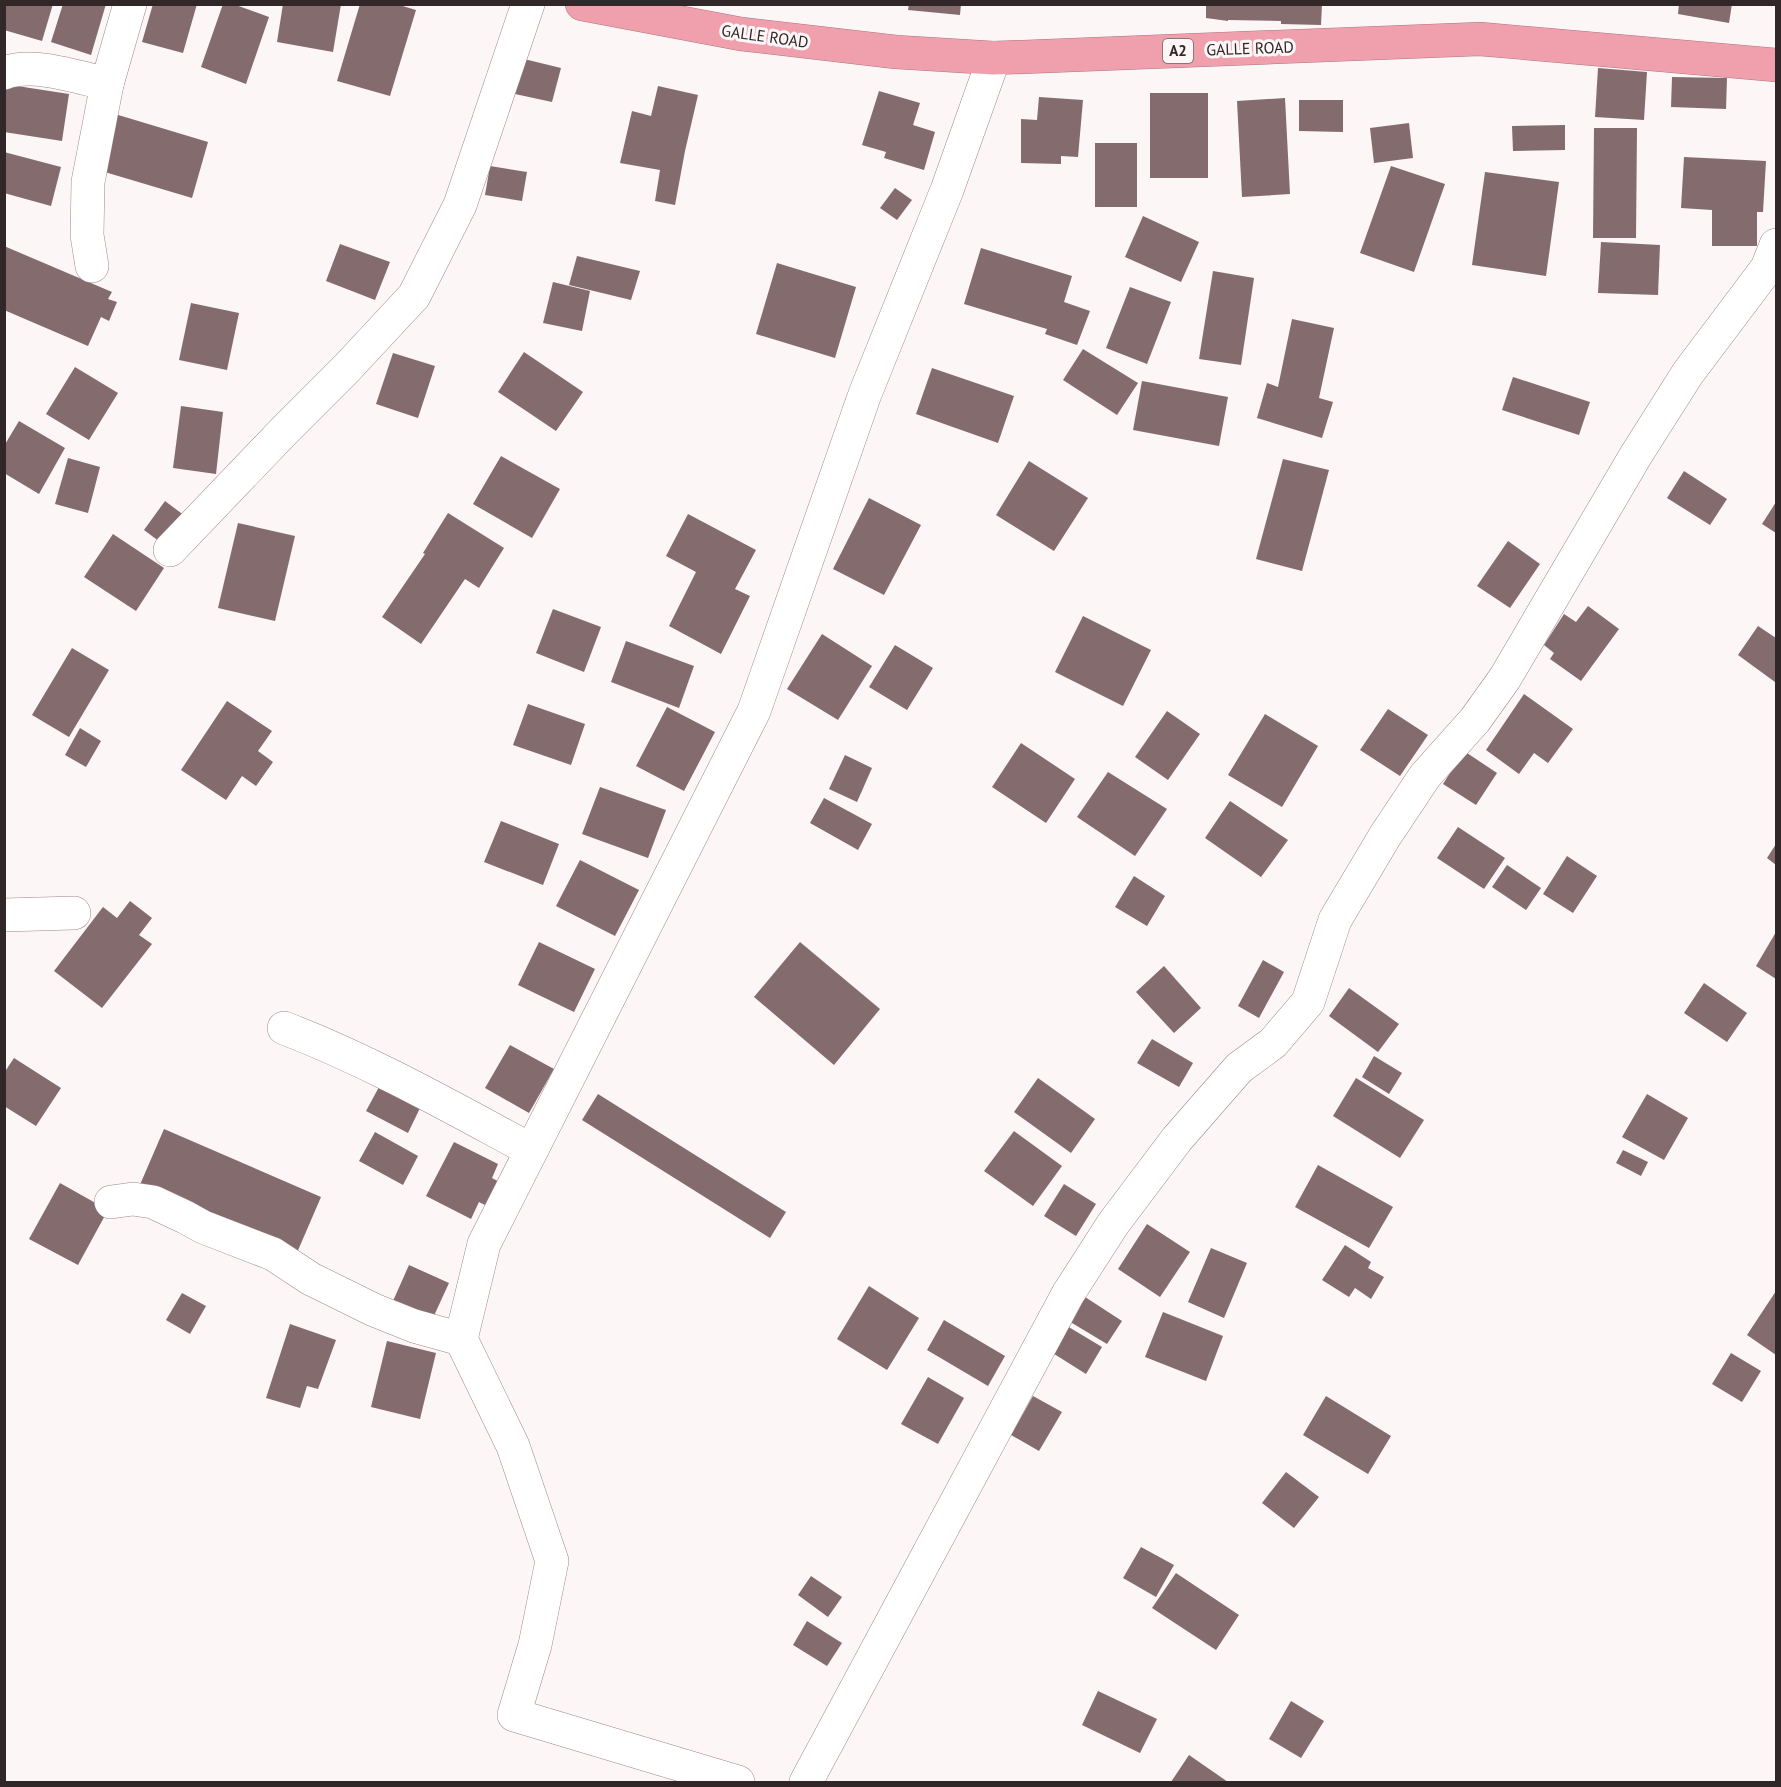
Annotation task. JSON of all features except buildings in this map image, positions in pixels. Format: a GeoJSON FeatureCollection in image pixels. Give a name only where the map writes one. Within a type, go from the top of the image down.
{"type":"FeatureCollection","features":[{"type":"Feature","properties":{"kind":"highway","name":"GALLE ROAD"},"geometry":{"type":"LineString","coordinates":[[582,4],[741,34],[896,52],[994,58],[1480,39],[1776,64]]}},
{"type":"Feature","properties":{"kind":"street"},"geometry":{"type":"LineString","coordinates":[[92,266],[87,235],[88,182],[107,84],[130,4]]}},
{"type":"Feature","properties":{"kind":"street"},"geometry":{"type":"LineString","coordinates":[[170,550],[414,296],[460,205],[528,4]]}},
{"type":"Feature","properties":{"kind":"street"},"geometry":{"type":"LineString","coordinates":[[738,1782],[514,1715],[535,1645],[552,1561],[513,1446],[461,1339],[484,1244],[754,711],[865,394],[947,190],[994,58]]}},
{"type":"Feature","properties":{"kind":"street"},"geometry":{"type":"LineString","coordinates":[[4,72],[15,69],[49,71],[107,84]]}},
{"type":"Feature","properties":{"kind":"street"},"geometry":{"type":"LineString","coordinates":[[807,1782],[1068,1294],[1113,1224],[1177,1138],[1239,1068],[1274,1043],[1308,1002],[1335,920],[1385,836],[1425,776],[1475,720],[1505,678],[1642,446],[1688,373],[1767,268],[1776,245]]}},
{"type":"Feature","properties":{"kind":"street"},"geometry":{"type":"LineString","coordinates":[[4,915],[74,913]]}},
{"type":"Feature","properties":{"kind":"street"},"geometry":{"type":"LineString","coordinates":[[284,1028],[404,1083],[531,1150]]}},
{"type":"Feature","properties":{"kind":"street"},"geometry":{"type":"LineString","coordinates":[[111,1202],[133,1199],[153,1202],[203,1227],[273,1254],[311,1279],[374,1310],[414,1326],[461,1339]]}}]}
